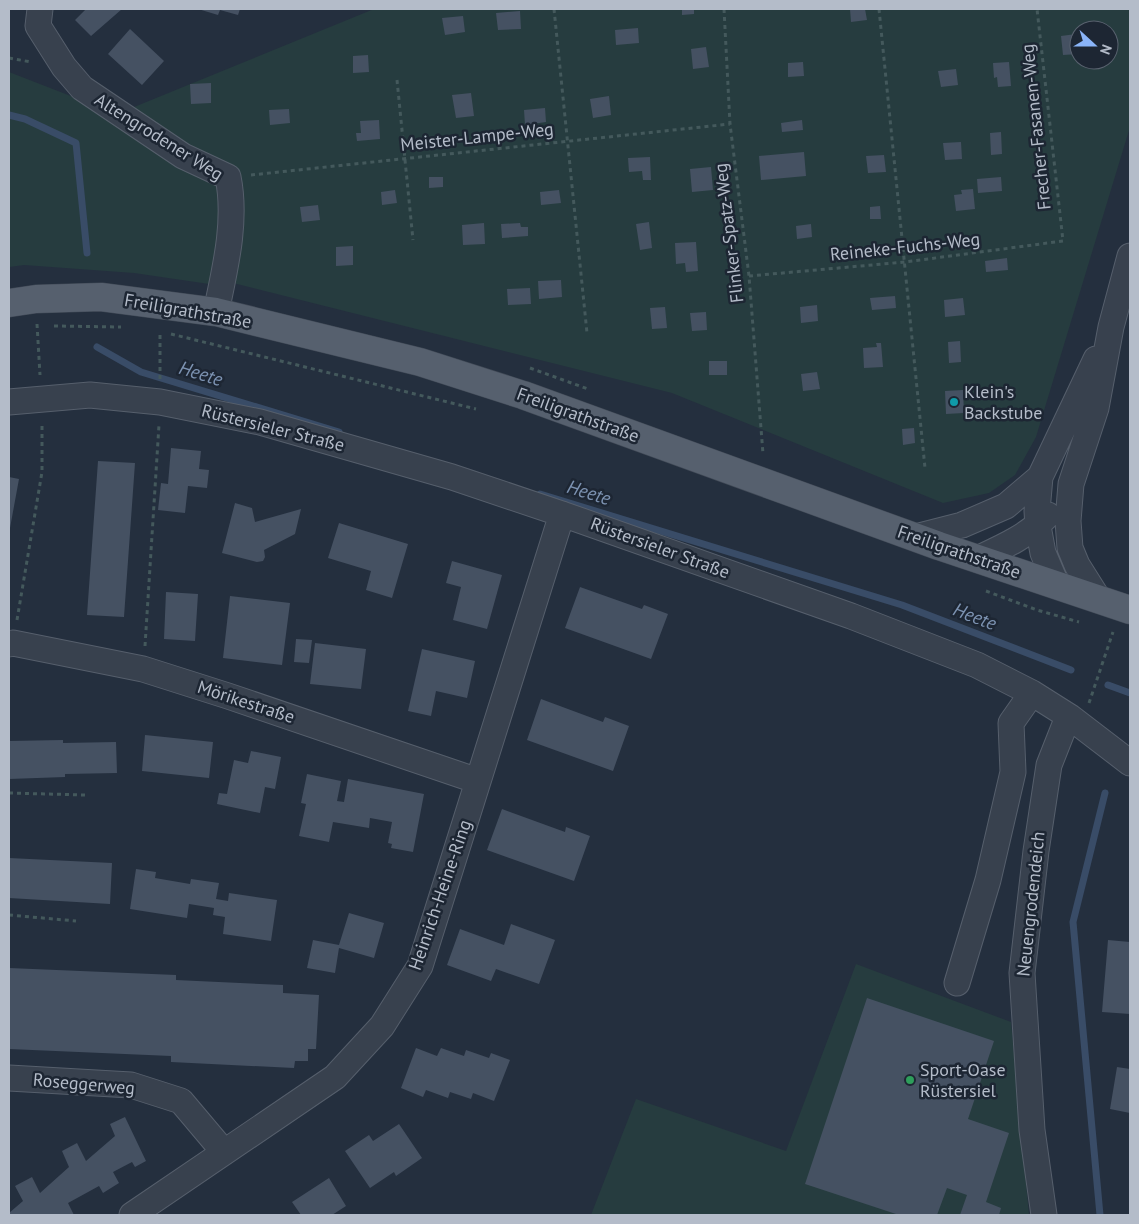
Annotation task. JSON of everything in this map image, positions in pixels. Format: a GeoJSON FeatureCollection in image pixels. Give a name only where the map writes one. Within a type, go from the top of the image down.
{"type":"FeatureCollection","features":[{"type":"Feature","properties":{"kind":"main road","name":"Freiligrathstraße"},"geometry":{"type":"LineString","coordinates":[[9,303],[36,299],[101,296],[216,312],[420,362],[513,392],[915,538],[1130,610]]}},
{"type":"Feature","properties":{"kind":"street","name":"Altengrodener Weg"},"geometry":{"type":"LineString","coordinates":[[40,9],[38,26],[64,67],[82,88],[183,156],[228,177],[230,209],[228,252],[216,312]]}},
{"type":"Feature","properties":{"kind":"street"},"geometry":{"type":"LineString","coordinates":[[1099,600],[1077,565],[1070,548],[1068,521],[1071,484],[1096,408],[1112,327],[1130,256]]}},
{"type":"Feature","properties":{"kind":"street"},"geometry":{"type":"LineString","coordinates":[[1057,586],[1043,553],[1038,526],[1037,511],[1040,477],[1112,327]]}},
{"type":"Feature","properties":{"kind":"street","name":"Rüstersieler Straße"},"geometry":{"type":"LineString","coordinates":[[9,402],[90,395],[160,402],[260,422],[452,477],[851,616],[978,665],[1032,694],[1076,721],[1130,763]]}},
{"type":"Feature","properties":{"kind":"street"},"geometry":{"type":"LineString","coordinates":[[915,538],[962,525],[1006,506],[1040,477]]}},
{"type":"Feature","properties":{"kind":"street"},"geometry":{"type":"LineString","coordinates":[[977,559],[1013,543],[1038,526],[1055,507],[1071,484]]}},
{"type":"Feature","properties":{"kind":"street","name":"Heinrich-Heine-Ring"},"geometry":{"type":"LineString","coordinates":[[132,1215],[334,1077],[382,1026],[420,966],[562,514]]}},
{"type":"Feature","properties":{"kind":"street","name":"Mörikestraße"},"geometry":{"type":"LineString","coordinates":[[11,643],[144,669],[478,781]]}},
{"type":"Feature","properties":{"kind":"street"},"geometry":{"type":"LineString","coordinates":[[957,983],[988,880],[1013,772],[1011,723],[1032,694]]}},
{"type":"Feature","properties":{"kind":"street","name":"Neuengrodendeich"},"geometry":{"type":"LineString","coordinates":[[1044,1215],[1032,1130],[1022,973],[1036,851],[1049,765],[1064,727],[1076,721]]}},
{"type":"Feature","properties":{"kind":"street","name":"Roseggerweg"},"geometry":{"type":"LineString","coordinates":[[9,1078],[131,1085],[182,1101],[224,1152]]}},
{"type":"Feature","properties":{"kind":"path"},"geometry":{"type":"LineString","coordinates":[[554,9],[587,334]]}},
{"type":"Feature","properties":{"kind":"path","name":"Flinker-Spatz-Weg"},"geometry":{"type":"LineString","coordinates":[[724,9],[730,124],[749,276],[763,454]]}},
{"type":"Feature","properties":{"kind":"path"},"geometry":{"type":"LineString","coordinates":[[879,9],[925,468]]}},
{"type":"Feature","properties":{"kind":"path","name":"Frecher-Fasanen-Weg"},"geometry":{"type":"LineString","coordinates":[[1037,9],[1063,241]]}},
{"type":"Feature","properties":{"kind":"path"},"geometry":{"type":"LineString","coordinates":[[397,80],[413,240]]}},
{"type":"Feature","properties":{"kind":"path","name":"Meister-Lampe-Weg"},"geometry":{"type":"LineString","coordinates":[[228,177],[730,124]]}},
{"type":"Feature","properties":{"kind":"path","name":"Reineke-Fuchs-Weg"},"geometry":{"type":"LineString","coordinates":[[749,276],[905,262],[1063,241]]}},
{"type":"Feature","properties":{"kind":"path"},"geometry":{"type":"LineString","coordinates":[[11,643],[42,472],[41,398],[37,326]]}},
{"type":"Feature","properties":{"kind":"path"},"geometry":{"type":"LineString","coordinates":[[28,328],[37,326],[128,328]]}},
{"type":"Feature","properties":{"kind":"path"},"geometry":{"type":"LineString","coordinates":[[144,669],[160,402],[160,331],[152,330]]}},
{"type":"Feature","properties":{"kind":"path"},"geometry":{"type":"LineString","coordinates":[[170,334],[477,409]]}},
{"type":"Feature","properties":{"kind":"path"},"geometry":{"type":"LineString","coordinates":[[981,589],[1037,610],[1084,624]]}},
{"type":"Feature","properties":{"kind":"path"},"geometry":{"type":"LineString","coordinates":[[1076,721],[1112,632],[1121,635]]}},
{"type":"Feature","properties":{"kind":"path"},"geometry":{"type":"LineString","coordinates":[[9,793],[85,795]]}},
{"type":"Feature","properties":{"kind":"path"},"geometry":{"type":"LineString","coordinates":[[9,915],[76,921]]}},
{"type":"Feature","properties":{"kind":"green space"},"geometry":{"type":"Polygon","coordinates":[[[374,9],[1130,9],[1130,127],[1036,437],[1015,475],[989,493],[943,503],[672,393],[217,279],[216,285],[134,273],[24,265],[9,267],[9,72],[117,114],[374,9]]]}},
{"type":"Feature","properties":{"kind":"green space"},"geometry":{"type":"Polygon","coordinates":[[[856,964],[1011,1022],[1029,1215],[591,1215],[636,1099],[786,1151],[856,964]]]}},
{"type":"Feature","properties":{"kind":"building"},"geometry":{"type":"Polygon","coordinates":[[[86,9],[122,9],[91,36],[75,20],[86,9]]]}},
{"type":"Feature","properties":{"kind":"building"},"geometry":{"type":"Polygon","coordinates":[[[198,9],[240,9],[238,15],[220,10],[218,15],[198,9]]]}},
{"type":"Feature","properties":{"kind":"building"},"geometry":{"type":"Polygon","coordinates":[[[682,9],[698,10],[694,10],[694,14],[682,15],[682,9]]]}},
{"type":"Feature","properties":{"kind":"building"},"geometry":{"type":"Polygon","coordinates":[[[850,9],[865,9],[867,20],[851,22],[850,9]]]}},
{"type":"Feature","properties":{"kind":"building"},"geometry":{"type":"Polygon","coordinates":[[[520,11],[521,29],[498,30],[496,13],[520,11]]]}},
{"type":"Feature","properties":{"kind":"building"},"geometry":{"type":"Polygon","coordinates":[[[463,16],[465,32],[445,35],[442,18],[463,16]]]}},
{"type":"Feature","properties":{"kind":"building"},"geometry":{"type":"Polygon","coordinates":[[[638,28],[639,43],[616,45],[615,30],[638,28]]]}},
{"type":"Feature","properties":{"kind":"building"},"geometry":{"type":"Polygon","coordinates":[[[130,29],[164,61],[142,85],[108,54],[130,29]]]}},
{"type":"Feature","properties":{"kind":"building"},"geometry":{"type":"Polygon","coordinates":[[[1069,35],[1069,55],[1063,55],[1061,36],[1069,35]]]}},
{"type":"Feature","properties":{"kind":"building"},"geometry":{"type":"Polygon","coordinates":[[[706,47],[709,67],[693,69],[691,49],[706,47]]]}},
{"type":"Feature","properties":{"kind":"building"},"geometry":{"type":"Polygon","coordinates":[[[368,55],[369,72],[353,73],[353,56],[368,55]]]}},
{"type":"Feature","properties":{"kind":"building"},"geometry":{"type":"Polygon","coordinates":[[[803,62],[804,76],[788,77],[788,63],[803,62]]]}},
{"type":"Feature","properties":{"kind":"building"},"geometry":{"type":"Polygon","coordinates":[[[1009,62],[1011,86],[998,87],[997,77],[994,78],[993,63],[1009,62]]]}},
{"type":"Feature","properties":{"kind":"building"},"geometry":{"type":"Polygon","coordinates":[[[956,69],[958,85],[941,87],[938,71],[956,69]]]}},
{"type":"Feature","properties":{"kind":"building"},"geometry":{"type":"Polygon","coordinates":[[[211,83],[211,103],[191,104],[190,84],[211,83]]]}},
{"type":"Feature","properties":{"kind":"building"},"geometry":{"type":"Polygon","coordinates":[[[471,93],[474,116],[456,118],[452,95],[471,93]]]}},
{"type":"Feature","properties":{"kind":"building"},"geometry":{"type":"Polygon","coordinates":[[[609,96],[611,115],[593,118],[590,99],[609,96]]]}},
{"type":"Feature","properties":{"kind":"building"},"geometry":{"type":"Polygon","coordinates":[[[545,108],[546,122],[525,125],[524,110],[545,108]]]}},
{"type":"Feature","properties":{"kind":"building"},"geometry":{"type":"Polygon","coordinates":[[[289,109],[290,123],[270,125],[269,110],[289,109]]]}},
{"type":"Feature","properties":{"kind":"building"},"geometry":{"type":"Polygon","coordinates":[[[379,120],[380,139],[357,141],[356,133],[361,133],[360,121],[379,120]]]}},
{"type":"Feature","properties":{"kind":"building"},"geometry":{"type":"Polygon","coordinates":[[[802,120],[803,130],[782,132],[781,123],[802,120]]]}},
{"type":"Feature","properties":{"kind":"building"},"geometry":{"type":"Polygon","coordinates":[[[1001,132],[1002,154],[991,155],[990,133],[1001,132]]]}},
{"type":"Feature","properties":{"kind":"building"},"geometry":{"type":"Polygon","coordinates":[[[961,142],[962,159],[945,160],[943,143],[961,142]]]}},
{"type":"Feature","properties":{"kind":"building"},"geometry":{"type":"Polygon","coordinates":[[[804,152],[806,176],[761,180],[759,156],[804,152]]]}},
{"type":"Feature","properties":{"kind":"building"},"geometry":{"type":"Polygon","coordinates":[[[884,155],[886,172],[868,173],[866,156],[884,155]]]}},
{"type":"Feature","properties":{"kind":"building"},"geometry":{"type":"Polygon","coordinates":[[[650,157],[651,180],[643,180],[642,171],[629,172],[628,158],[650,157]]]}},
{"type":"Feature","properties":{"kind":"building"},"geometry":{"type":"Polygon","coordinates":[[[711,167],[713,190],[692,192],[690,169],[711,167]]]}},
{"type":"Feature","properties":{"kind":"building"},"geometry":{"type":"Polygon","coordinates":[[[429,177],[443,177],[443,187],[429,188],[429,177]]]}},
{"type":"Feature","properties":{"kind":"building"},"geometry":{"type":"Polygon","coordinates":[[[1001,177],[1002,191],[978,193],[977,179],[1001,177]]]}},
{"type":"Feature","properties":{"kind":"building"},"geometry":{"type":"Polygon","coordinates":[[[973,189],[975,209],[956,211],[954,195],[962,194],[961,190],[973,189]]]}},
{"type":"Feature","properties":{"kind":"building"},"geometry":{"type":"Polygon","coordinates":[[[395,190],[397,203],[382,205],[381,192],[395,190]]]}},
{"type":"Feature","properties":{"kind":"building"},"geometry":{"type":"Polygon","coordinates":[[[559,190],[561,203],[541,205],[540,192],[559,190]]]}},
{"type":"Feature","properties":{"kind":"building"},"geometry":{"type":"Polygon","coordinates":[[[318,205],[320,220],[302,222],[300,207],[318,205]]]}},
{"type":"Feature","properties":{"kind":"building"},"geometry":{"type":"Polygon","coordinates":[[[880,206],[881,219],[870,219],[870,207],[880,206]]]}},
{"type":"Feature","properties":{"kind":"building"},"geometry":{"type":"Polygon","coordinates":[[[649,222],[652,248],[640,250],[636,224],[649,222]]]}},
{"type":"Feature","properties":{"kind":"building"},"geometry":{"type":"Polygon","coordinates":[[[484,223],[485,244],[463,245],[462,225],[484,223]]]}},
{"type":"Feature","properties":{"kind":"building"},"geometry":{"type":"Polygon","coordinates":[[[520,223],[521,227],[528,227],[528,236],[502,238],[501,224],[520,223]]]}},
{"type":"Feature","properties":{"kind":"building"},"geometry":{"type":"Polygon","coordinates":[[[811,224],[812,237],[797,239],[796,226],[811,224]]]}},
{"type":"Feature","properties":{"kind":"building"},"geometry":{"type":"Polygon","coordinates":[[[696,242],[698,271],[686,272],[685,263],[676,264],[675,243],[696,242]]]}},
{"type":"Feature","properties":{"kind":"building"},"geometry":{"type":"Polygon","coordinates":[[[353,246],[353,265],[336,266],[336,247],[353,246]]]}},
{"type":"Feature","properties":{"kind":"building"},"geometry":{"type":"Polygon","coordinates":[[[1007,258],[1008,270],[986,272],[985,261],[1007,258]]]}},
{"type":"Feature","properties":{"kind":"building"},"geometry":{"type":"Polygon","coordinates":[[[561,280],[562,297],[539,299],[538,281],[561,280]]]}},
{"type":"Feature","properties":{"kind":"building"},"geometry":{"type":"Polygon","coordinates":[[[530,288],[531,304],[508,305],[507,289],[530,288]]]}},
{"type":"Feature","properties":{"kind":"building"},"geometry":{"type":"Polygon","coordinates":[[[895,296],[896,308],[872,310],[870,298],[895,296]]]}},
{"type":"Feature","properties":{"kind":"building"},"geometry":{"type":"Polygon","coordinates":[[[963,298],[965,315],[945,317],[944,300],[963,298]]]}},
{"type":"Feature","properties":{"kind":"building"},"geometry":{"type":"Polygon","coordinates":[[[817,305],[818,321],[801,323],[800,307],[817,305]]]}},
{"type":"Feature","properties":{"kind":"building"},"geometry":{"type":"Polygon","coordinates":[[[665,307],[667,328],[652,329],[650,308],[665,307]]]}},
{"type":"Feature","properties":{"kind":"building"},"geometry":{"type":"Polygon","coordinates":[[[706,312],[707,330],[692,331],[690,313],[706,312]]]}},
{"type":"Feature","properties":{"kind":"building"},"geometry":{"type":"Polygon","coordinates":[[[960,341],[961,362],[949,363],[948,342],[960,341]]]}},
{"type":"Feature","properties":{"kind":"building"},"geometry":{"type":"Polygon","coordinates":[[[876,343],[881,343],[883,367],[864,368],[863,348],[877,347],[876,343]]]}},
{"type":"Feature","properties":{"kind":"building"},"geometry":{"type":"Polygon","coordinates":[[[709,361],[727,361],[727,375],[709,375],[709,361]]]}},
{"type":"Feature","properties":{"kind":"building"},"geometry":{"type":"Polygon","coordinates":[[[817,372],[820,389],[803,391],[801,374],[817,372]]]}},
{"type":"Feature","properties":{"kind":"building","name":"Klein's Backstube"},"geometry":{"type":"Polygon","coordinates":[[[963,390],[964,413],[946,414],[945,391],[963,390]]]}},
{"type":"Feature","properties":{"kind":"building"},"geometry":{"type":"Polygon","coordinates":[[[914,428],[915,443],[903,445],[902,429],[914,428]]]}},
{"type":"Feature","properties":{"kind":"building"},"geometry":{"type":"Polygon","coordinates":[[[171,448],[201,451],[199,469],[209,470],[207,488],[188,486],[185,513],[158,510],[161,483],[168,484],[171,448]]]}},
{"type":"Feature","properties":{"kind":"building"},"geometry":{"type":"Polygon","coordinates":[[[98,461],[135,463],[124,617],[87,615],[98,461]]]}},
{"type":"Feature","properties":{"kind":"building"},"geometry":{"type":"Polygon","coordinates":[[[9,477],[19,479],[10,528],[9,528],[9,477]]]}},
{"type":"Feature","properties":{"kind":"building"},"geometry":{"type":"Polygon","coordinates":[[[235,503],[252,508],[255,522],[301,509],[295,534],[264,550],[265,557],[263,561],[257,562],[222,553],[235,503]]]}},
{"type":"Feature","properties":{"kind":"building"},"geometry":{"type":"Polygon","coordinates":[[[339,523],[408,544],[392,598],[366,590],[371,571],[328,558],[339,523]]]}},
{"type":"Feature","properties":{"kind":"building"},"geometry":{"type":"Polygon","coordinates":[[[452,561],[502,575],[487,629],[453,620],[461,587],[446,583],[452,561]]]}},
{"type":"Feature","properties":{"kind":"building"},"geometry":{"type":"Polygon","coordinates":[[[580,587],[642,609],[644,605],[668,614],[651,659],[565,628],[580,587]]]}},
{"type":"Feature","properties":{"kind":"building"},"geometry":{"type":"Polygon","coordinates":[[[166,592],[198,594],[195,641],[164,639],[166,592]]]}},
{"type":"Feature","properties":{"kind":"building"},"geometry":{"type":"Polygon","coordinates":[[[230,596],[290,603],[282,665],[223,658],[230,596]]]}},
{"type":"Feature","properties":{"kind":"building"},"geometry":{"type":"Polygon","coordinates":[[[296,639],[312,640],[309,663],[294,662],[296,639]]]}},
{"type":"Feature","properties":{"kind":"building"},"geometry":{"type":"Polygon","coordinates":[[[315,643],[366,649],[361,689],[310,684],[315,643]]]}},
{"type":"Feature","properties":{"kind":"building"},"geometry":{"type":"Polygon","coordinates":[[[422,649],[475,661],[467,698],[436,691],[431,716],[408,711],[422,649]]]}},
{"type":"Feature","properties":{"kind":"building"},"geometry":{"type":"Polygon","coordinates":[[[541,699],[603,722],[605,717],[629,726],[613,771],[527,740],[541,699]]]}},
{"type":"Feature","properties":{"kind":"building"},"geometry":{"type":"Polygon","coordinates":[[[145,735],[213,742],[209,778],[142,771],[145,735]]]}},
{"type":"Feature","properties":{"kind":"building"},"geometry":{"type":"Polygon","coordinates":[[[63,740],[63,743],[116,742],[117,773],[65,774],[65,777],[9,779],[9,741],[63,740]]]}},
{"type":"Feature","properties":{"kind":"building"},"geometry":{"type":"Polygon","coordinates":[[[251,751],[281,757],[275,789],[265,787],[260,813],[217,804],[219,793],[227,794],[234,760],[248,763],[251,751]]]}},
{"type":"Feature","properties":{"kind":"building"},"geometry":{"type":"Polygon","coordinates":[[[307,774],[341,781],[337,801],[344,802],[348,779],[424,794],[413,852],[391,848],[392,844],[388,843],[392,822],[370,818],[369,828],[333,822],[329,842],[299,836],[306,804],[301,803],[307,774]]]}},
{"type":"Feature","properties":{"kind":"building"},"geometry":{"type":"Polygon","coordinates":[[[502,809],[565,832],[566,827],[590,836],[574,881],[487,850],[502,809]]]}},
{"type":"Feature","properties":{"kind":"building"},"geometry":{"type":"Polygon","coordinates":[[[9,858],[112,863],[110,904],[9,898],[9,858]]]}},
{"type":"Feature","properties":{"kind":"building"},"geometry":{"type":"Polygon","coordinates":[[[136,869],[156,872],[155,878],[190,884],[191,879],[219,883],[216,899],[228,901],[229,893],[277,900],[271,941],[223,934],[225,917],[213,915],[214,908],[189,904],[187,918],[130,909],[136,869]]]}},
{"type":"Feature","properties":{"kind":"building"},"geometry":{"type":"Polygon","coordinates":[[[349,913],[384,923],[374,958],[339,948],[335,973],[307,968],[313,940],[339,945],[349,913]]]}},
{"type":"Feature","properties":{"kind":"building"},"geometry":{"type":"Polygon","coordinates":[[[511,924],[555,940],[539,984],[496,969],[491,981],[447,965],[460,929],[504,945],[511,924]]]}},
{"type":"Feature","properties":{"kind":"building"},"geometry":{"type":"Polygon","coordinates":[[[1108,940],[1130,942],[1130,1014],[1102,1012],[1108,940]]]}},
{"type":"Feature","properties":{"kind":"building"},"geometry":{"type":"Polygon","coordinates":[[[9,968],[176,975],[176,980],[283,985],[283,993],[319,995],[316,1049],[308,1049],[308,1061],[295,1061],[294,1068],[171,1062],[171,1056],[9,1049],[9,968]]]}},
{"type":"Feature","properties":{"kind":"building","name":"Sport-Oase Rüstersiel"},"geometry":{"type":"Polygon","coordinates":[[[867,998],[994,1041],[968,1119],[1009,1133],[986,1202],[1001,1208],[999,1215],[960,1215],[967,1195],[947,1188],[937,1215],[899,1215],[805,1184],[867,998]]]}},
{"type":"Feature","properties":{"kind":"building"},"geometry":{"type":"Polygon","coordinates":[[[416,1048],[437,1056],[441,1048],[464,1056],[466,1050],[489,1058],[491,1053],[510,1060],[494,1101],[473,1093],[471,1099],[450,1092],[448,1098],[426,1090],[423,1097],[401,1088],[416,1048]]]}},
{"type":"Feature","properties":{"kind":"building"},"geometry":{"type":"Polygon","coordinates":[[[1117,1067],[1130,1069],[1130,1113],[1110,1109],[1117,1067]]]}},
{"type":"Feature","properties":{"kind":"building"},"geometry":{"type":"Polygon","coordinates":[[[125,1117],[146,1161],[135,1167],[132,1162],[113,1172],[119,1183],[103,1193],[99,1186],[68,1203],[74,1215],[9,1215],[23,1201],[15,1186],[32,1177],[40,1193],[69,1167],[62,1151],[77,1143],[86,1161],[115,1136],[110,1124],[125,1117]]]}},
{"type":"Feature","properties":{"kind":"building"},"geometry":{"type":"Polygon","coordinates":[[[399,1124],[422,1158],[396,1176],[394,1172],[370,1188],[345,1151],[369,1135],[373,1141],[399,1124]]]}},
{"type":"Feature","properties":{"kind":"building"},"geometry":{"type":"Polygon","coordinates":[[[329,1178],[346,1206],[332,1215],[301,1215],[292,1202],[329,1178]]]}},
{"type":"Feature","properties":{"kind":"waterway","name":"Heete"},"geometry":{"type":"LineString","coordinates":[[9,115],[25,119],[76,143],[87,253]]}},
{"type":"Feature","properties":{"kind":"waterway","name":"Heete"},"geometry":{"type":"LineString","coordinates":[[97,347],[141,372],[339,432]]}},
{"type":"Feature","properties":{"kind":"waterway","name":"Heete"},"geometry":{"type":"LineString","coordinates":[[540,494],[902,605],[1071,670]]}},
{"type":"Feature","properties":{"kind":"waterway","name":"Heete"},"geometry":{"type":"LineString","coordinates":[[1108,685],[1130,693]]}},
{"type":"Feature","properties":{"kind":"waterway"},"geometry":{"type":"LineString","coordinates":[[1100,1215],[1073,922],[1105,793]]}},
{"type":"Feature","properties":{"kind":"place","name":"Klein's Backstube"},"geometry":{"type":"Point","coordinates":[954,402]}},
{"type":"Feature","properties":{"kind":"place","name":"Sport-Oase Rüstersiel"},"geometry":{"type":"Point","coordinates":[910,1080]}}]}
